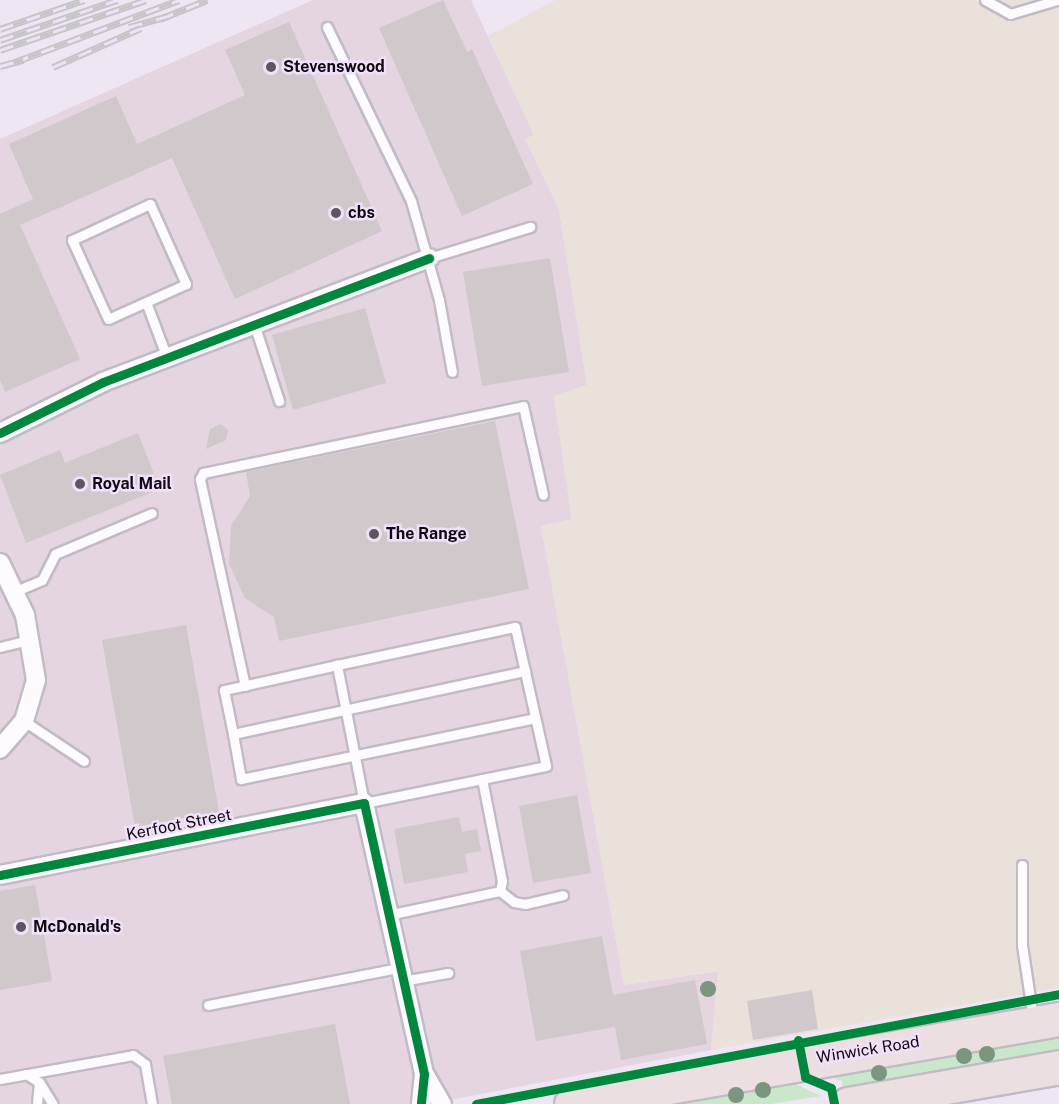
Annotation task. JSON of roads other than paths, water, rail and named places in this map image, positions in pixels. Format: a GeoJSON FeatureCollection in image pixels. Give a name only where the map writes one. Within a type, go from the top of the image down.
{"type":"FeatureCollection","features":[{"type":"Feature","properties":{"kind":"highway","name":"Winwick Road"},"geometry":{"type":"LineString","coordinates":[[571,1104],[1047,1021]]}},
{"type":"Feature","properties":{"kind":"highway"},"geometry":{"type":"LineString","coordinates":[[848,1104],[1059,1067]]}},
{"type":"Feature","properties":{"kind":"street"},"geometry":{"type":"LineString","coordinates":[[0,433],[37,411],[167,358],[255,327],[429,258]]}},
{"type":"Feature","properties":{"kind":"street"},"geometry":{"type":"LineString","coordinates":[[0,563],[16,591],[32,639],[36,680],[24,721],[0,749]]}},
{"type":"Feature","properties":{"kind":"street"},"geometry":{"type":"LineString","coordinates":[[364,803],[424,1074],[442,1104]]}},
{"type":"Feature","properties":{"kind":"street","name":"Kerfoot Street"},"geometry":{"type":"LineString","coordinates":[[0,875],[364,803]]}},
{"type":"Feature","properties":{"kind":"street"},"geometry":{"type":"LineString","coordinates":[[421,1104],[424,1074]]}},
{"type":"Feature","properties":{"kind":"lane"},"geometry":{"type":"LineString","coordinates":[[985,0],[1010,14],[1057,0]]}},
{"type":"Feature","properties":{"kind":"lane"},"geometry":{"type":"LineString","coordinates":[[327,27],[411,201],[429,258],[452,372]]}},
{"type":"Feature","properties":{"kind":"lane"},"geometry":{"type":"LineString","coordinates":[[150,204],[186,284],[146,302],[108,319],[72,240],[150,204]]}},
{"type":"Feature","properties":{"kind":"lane"},"geometry":{"type":"LineString","coordinates":[[429,258],[530,227]]}},
{"type":"Feature","properties":{"kind":"lane"},"geometry":{"type":"LineString","coordinates":[[146,302],[167,358]]}},
{"type":"Feature","properties":{"kind":"lane"},"geometry":{"type":"LineString","coordinates":[[255,327],[279,401]]}},
{"type":"Feature","properties":{"kind":"lane"},"geometry":{"type":"LineString","coordinates":[[245,686],[200,479],[203,473],[523,406],[543,495]]}},
{"type":"Feature","properties":{"kind":"lane"},"geometry":{"type":"LineString","coordinates":[[16,591],[42,580],[55,554],[152,513]]}},
{"type":"Feature","properties":{"kind":"lane"},"geometry":{"type":"LineString","coordinates":[[337,665],[346,709],[355,756],[364,803],[546,766],[515,627],[337,665],[245,686],[224,690],[241,779],[355,756],[535,718]]}},
{"type":"Feature","properties":{"kind":"lane"},"geometry":{"type":"LineString","coordinates":[[0,647],[32,639]]}},
{"type":"Feature","properties":{"kind":"lane"},"geometry":{"type":"LineString","coordinates":[[233,734],[525,671]]}},
{"type":"Feature","properties":{"kind":"lane"},"geometry":{"type":"LineString","coordinates":[[24,721],[84,761]]}},
{"type":"Feature","properties":{"kind":"lane"},"geometry":{"type":"LineString","coordinates":[[482,779],[502,881],[500,891]]}},
{"type":"Feature","properties":{"kind":"lane"},"geometry":{"type":"LineString","coordinates":[[1022,865],[1022,945],[1047,1021]]}},
{"type":"Feature","properties":{"kind":"lane"},"geometry":{"type":"LineString","coordinates":[[500,891],[514,902],[525,904],[563,895]]}},
{"type":"Feature","properties":{"kind":"lane"},"geometry":{"type":"LineString","coordinates":[[388,915],[500,891]]}},
{"type":"Feature","properties":{"kind":"lane"},"geometry":{"type":"LineString","coordinates":[[208,1005],[401,975],[448,973]]}},
{"type":"Feature","properties":{"kind":"lane"},"geometry":{"type":"LineString","coordinates":[[0,1079],[133,1055],[145,1064],[152,1104]]}},
{"type":"Feature","properties":{"kind":"lane"},"geometry":{"type":"LineString","coordinates":[[26,1074],[39,1082],[53,1104]]}},
{"type":"Feature","properties":{"kind":"lane"},"geometry":{"type":"LineString","coordinates":[[37,1104],[39,1082]]}},
{"type":"Feature","properties":{"kind":"railway"},"geometry":{"type":"LineString","coordinates":[[0,29],[84,0]]}},
{"type":"Feature","properties":{"kind":"railway"},"geometry":{"type":"LineString","coordinates":[[0,40],[117,0]]}},
{"type":"Feature","properties":{"kind":"railway"},"geometry":{"type":"LineString","coordinates":[[0,50],[146,0]]}},
{"type":"Feature","properties":{"kind":"railway"},"geometry":{"type":"LineString","coordinates":[[15,62],[179,0]]}},
{"type":"Feature","properties":{"kind":"railway"},"geometry":{"type":"LineString","coordinates":[[160,19],[207,0]]}},
{"type":"Feature","properties":{"kind":"railway"},"geometry":{"type":"LineString","coordinates":[[129,27],[168,16]]}},
{"type":"Feature","properties":{"kind":"railway"},"geometry":{"type":"LineString","coordinates":[[53,67],[141,28]]}},
{"type":"Feature","properties":{"kind":"railway"},"geometry":{"type":"LineString","coordinates":[[0,66],[23,60]]}},
{"type":"Feature","properties":{"kind":"place","name":"Stevenswood"},"geometry":{"type":"Point","coordinates":[271,67]}},
{"type":"Feature","properties":{"kind":"place","name":"cbs"},"geometry":{"type":"Point","coordinates":[336,213]}},
{"type":"Feature","properties":{"kind":"place","name":"Royal Mail"},"geometry":{"type":"Point","coordinates":[80,484]}},
{"type":"Feature","properties":{"kind":"place","name":"The Range"},"geometry":{"type":"Point","coordinates":[374,534]}},
{"type":"Feature","properties":{"kind":"place","name":"McDonald's"},"geometry":{"type":"Point","coordinates":[21,927]}}]}
